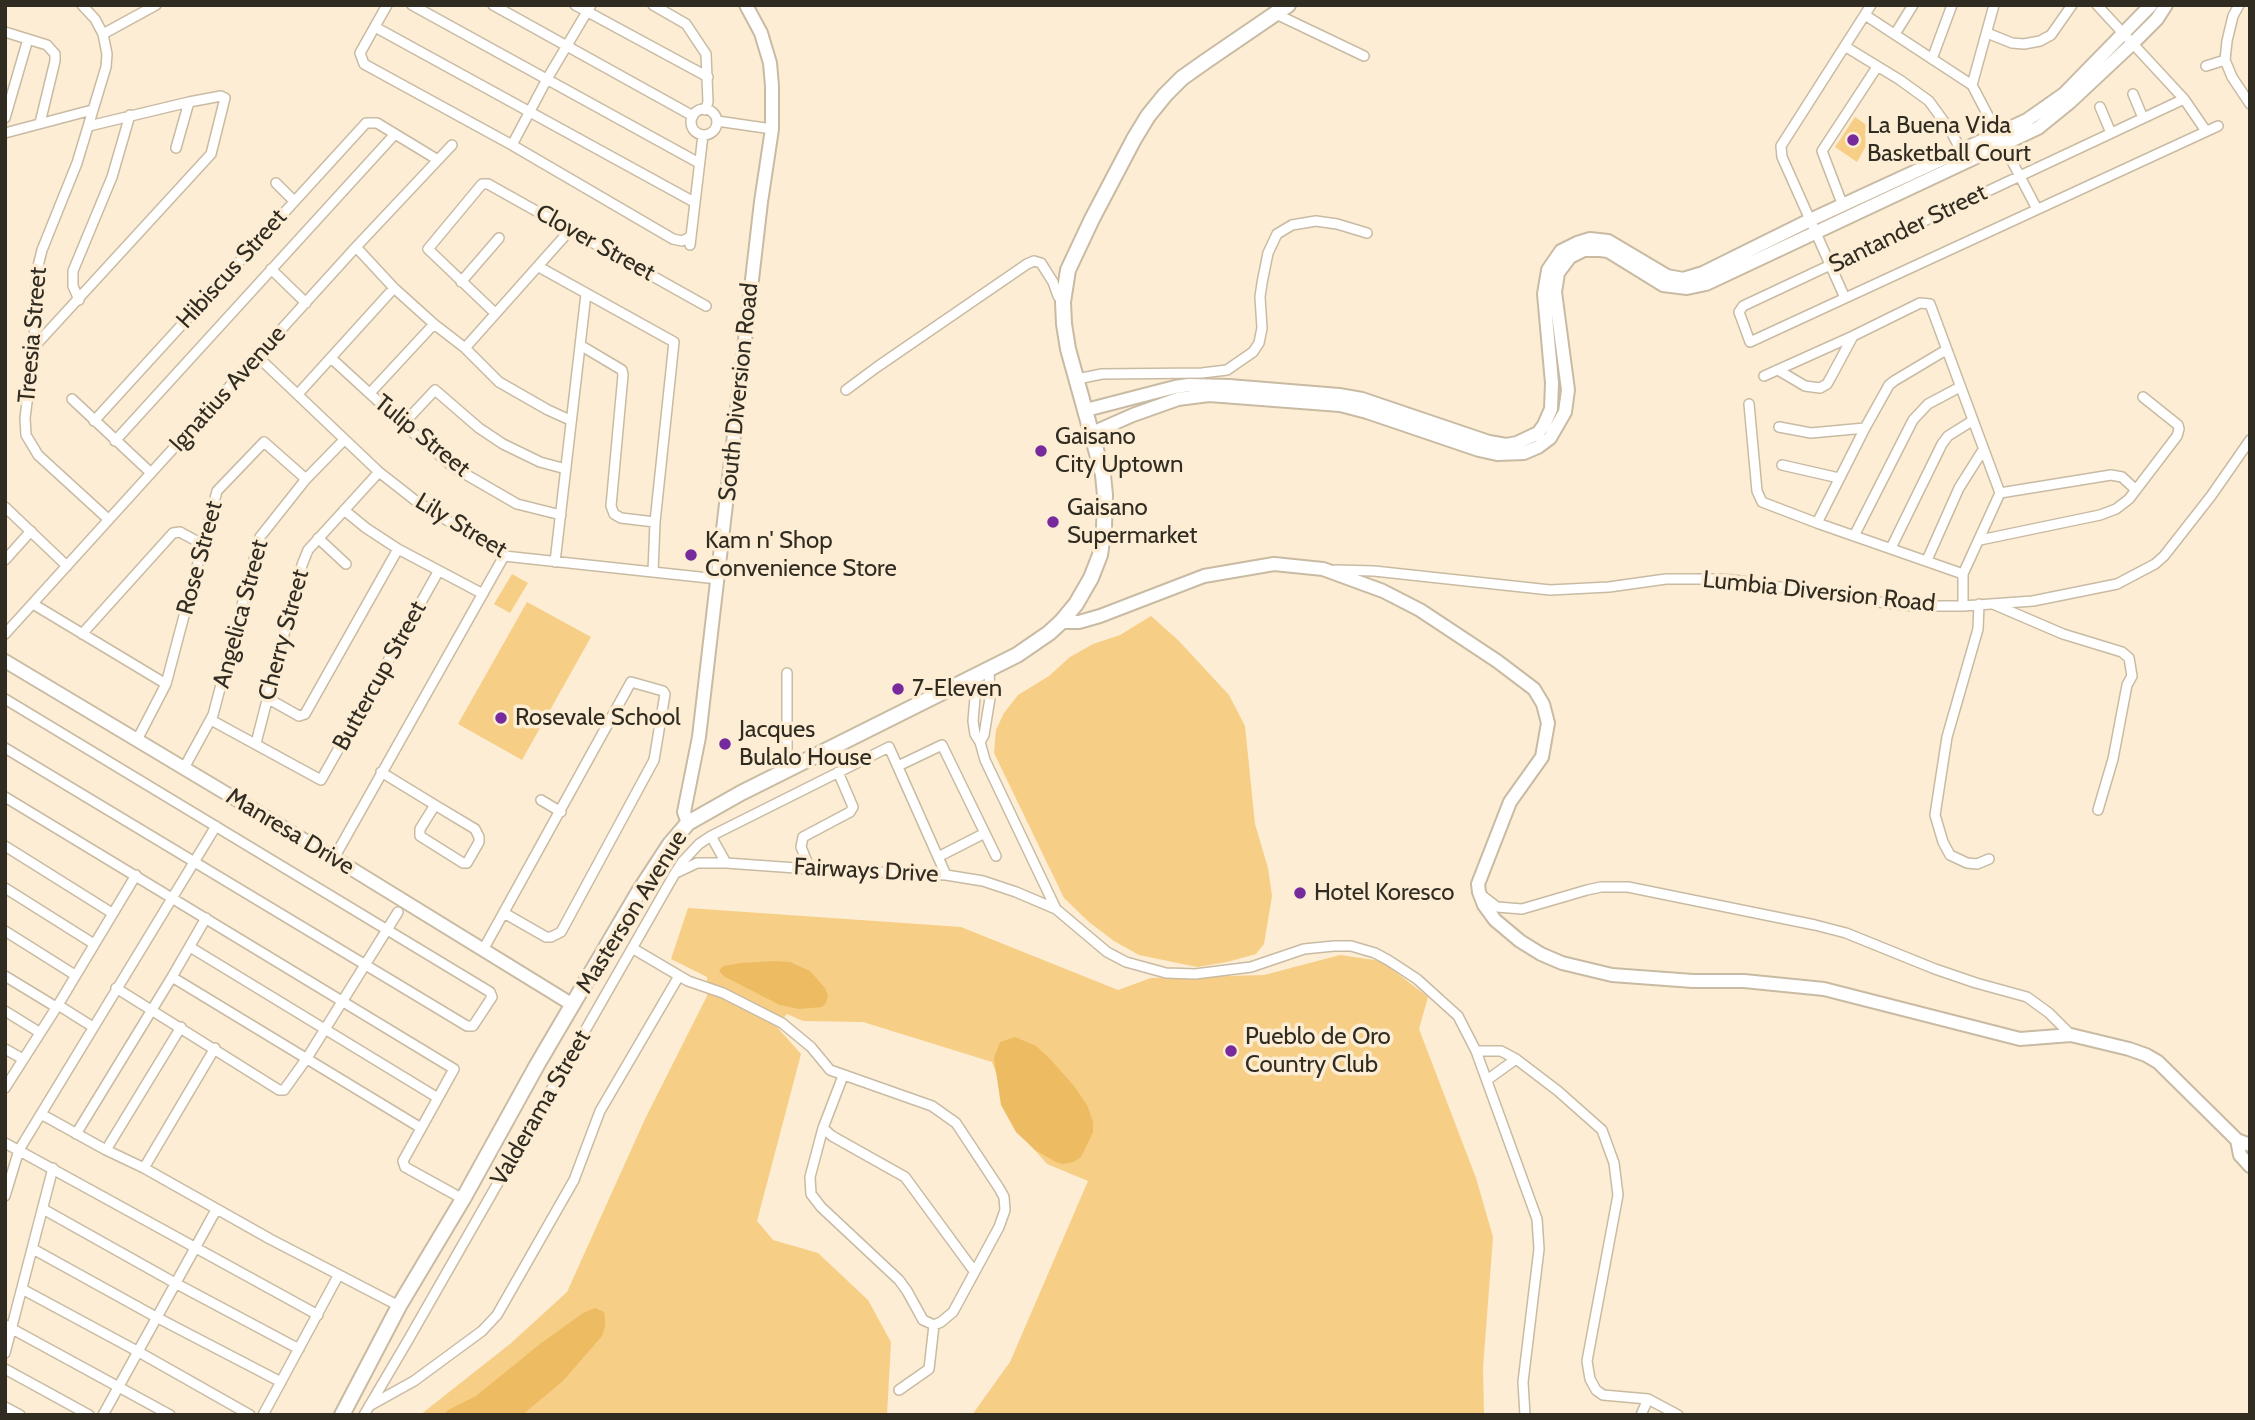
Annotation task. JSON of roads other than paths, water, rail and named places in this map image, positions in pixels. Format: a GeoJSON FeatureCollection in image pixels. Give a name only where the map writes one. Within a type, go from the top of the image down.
{"type":"FeatureCollection","features":[{"type":"Feature","properties":{"kind":"main road","name":"Masterson Avenue"},"geometry":{"type":"LineString","coordinates":[[342,1415],[399,1306],[573,1005],[651,872],[688,823],[790,768],[989,670],[1037,643],[1061,622],[1076,604],[1100,555],[1105,495],[1103,475],[1068,349],[1063,302],[1068,270],[1123,159],[1148,116],[1165,95],[1182,78],[1282,10]]}},
{"type":"Feature","properties":{"kind":"street"},"geometry":{"type":"LineString","coordinates":[[82,5],[95,19],[103,34],[156,5]]}},
{"type":"Feature","properties":{"kind":"street"},"geometry":{"type":"LineString","coordinates":[[387,5],[360,53],[364,64],[512,145],[673,239],[690,241],[704,135]]}},
{"type":"Feature","properties":{"kind":"street"},"geometry":{"type":"LineString","coordinates":[[412,5],[699,163]]}},
{"type":"Feature","properties":{"kind":"street"},"geometry":{"type":"LineString","coordinates":[[494,5],[693,116]]}},
{"type":"Feature","properties":{"kind":"street"},"geometry":{"type":"LineString","coordinates":[[575,5],[589,9],[708,77]]}},
{"type":"Feature","properties":{"kind":"street"},"geometry":{"type":"LineString","coordinates":[[653,5],[673,15],[691,29],[706,54],[708,102],[705,110]]}},
{"type":"Feature","properties":{"kind":"street","name":"South Diversion Road"},"geometry":{"type":"LineString","coordinates":[[688,823],[684,812],[699,737],[759,214],[772,129],[770,64],[761,33],[746,5]]}},
{"type":"Feature","properties":{"kind":"street"},"geometry":{"type":"LineString","coordinates":[[1871,5],[1781,146],[1782,157],[1844,298],[2218,126]]}},
{"type":"Feature","properties":{"kind":"street"},"geometry":{"type":"LineString","coordinates":[[1895,34],[1913,5]]}},
{"type":"Feature","properties":{"kind":"street"},"geometry":{"type":"LineString","coordinates":[[1932,59],[1952,5]]}},
{"type":"Feature","properties":{"kind":"street"},"geometry":{"type":"LineString","coordinates":[[1972,85],[1994,5]]}},
{"type":"Feature","properties":{"kind":"street"},"geometry":{"type":"LineString","coordinates":[[1987,33],[2012,43],[2040,41],[2051,35],[2072,5]]}},
{"type":"Feature","properties":{"kind":"street"},"geometry":{"type":"LineString","coordinates":[[2097,5],[2185,99],[2206,131]]}},
{"type":"Feature","properties":{"kind":"street"},"geometry":{"type":"LineString","coordinates":[[2128,39],[2151,5]]}},
{"type":"Feature","properties":{"kind":"street"},"geometry":{"type":"LineString","coordinates":[[1086,410],[1129,397],[1229,386],[1339,395],[1380,405],[1489,442],[1506,445],[1517,443],[1538,433],[1551,409],[1552,383],[1544,293],[1548,270],[1561,251],[1590,239],[1608,241],[1657,272],[1682,279],[1731,265],[1815,232],[2001,139],[2064,94],[2128,39],[2157,19],[2166,5]]}},
{"type":"Feature","properties":{"kind":"street"},"geometry":{"type":"LineString","coordinates":[[2239,5],[2233,16],[2225,60],[2232,77],[2250,104]]}},
{"type":"Feature","properties":{"kind":"street"},"geometry":{"type":"LineString","coordinates":[[512,145],[589,9]]}},
{"type":"Feature","properties":{"kind":"street"},"geometry":{"type":"LineString","coordinates":[[1282,10],[1364,55]]}},
{"type":"Feature","properties":{"kind":"street"},"geometry":{"type":"LineString","coordinates":[[1865,15],[1972,85],[2037,209]]}},
{"type":"Feature","properties":{"kind":"street"},"geometry":{"type":"LineString","coordinates":[[375,27],[694,202]]}},
{"type":"Feature","properties":{"kind":"street"},"geometry":{"type":"LineString","coordinates":[[5,32],[47,44],[55,54],[40,123]]}},
{"type":"Feature","properties":{"kind":"street","name":"Treesia Street"},"geometry":{"type":"LineString","coordinates":[[103,34],[107,54],[106,67],[78,163],[42,250],[37,270],[34,347],[25,418],[26,435],[38,455],[108,519]]}},
{"type":"Feature","properties":{"kind":"street"},"geometry":{"type":"LineString","coordinates":[[5,118],[28,39]]}},
{"type":"Feature","properties":{"kind":"street"},"geometry":{"type":"LineString","coordinates":[[1846,47],[1929,101],[1961,150]]}},
{"type":"Feature","properties":{"kind":"street"},"geometry":{"type":"LineString","coordinates":[[2206,66],[2225,60]]}},
{"type":"Feature","properties":{"kind":"street"},"geometry":{"type":"LineString","coordinates":[[1843,206],[1822,150],[1877,66]]}},
{"type":"Feature","properties":{"kind":"street"},"geometry":{"type":"LineString","coordinates":[[2133,94],[2143,118]]}},
{"type":"Feature","properties":{"kind":"street"},"geometry":{"type":"LineString","coordinates":[[34,347],[211,154],[225,98],[221,96],[189,102],[89,125]]}},
{"type":"Feature","properties":{"kind":"street","name":"Santander Street"},"geometry":{"type":"LineString","coordinates":[[1844,298],[1750,342],[1740,315],[1741,307],[2185,99]]}},
{"type":"Feature","properties":{"kind":"street"},"geometry":{"type":"LineString","coordinates":[[176,148],[189,102]]}},
{"type":"Feature","properties":{"kind":"street"},"geometry":{"type":"LineString","coordinates":[[2100,107],[2111,133]]}},
{"type":"Feature","properties":{"kind":"street"},"geometry":{"type":"LineString","coordinates":[[5,133],[92,110]]}},
{"type":"Feature","properties":{"kind":"street"},"geometry":{"type":"LineString","coordinates":[[704,135],[694,130],[691,123],[693,116],[698,111],[705,110],[712,112],[717,121]]}},
{"type":"Feature","properties":{"kind":"street"},"geometry":{"type":"LineString","coordinates":[[79,300],[73,286],[73,271],[112,177],[130,114]]}},
{"type":"Feature","properties":{"kind":"street"},"geometry":{"type":"LineString","coordinates":[[717,121],[772,129]]}},
{"type":"Feature","properties":{"kind":"street"},"geometry":{"type":"LineString","coordinates":[[704,135],[713,131],[717,121]]}},
{"type":"Feature","properties":{"kind":"street","name":"Hibiscus Street"},"geometry":{"type":"LineString","coordinates":[[94,421],[366,123],[371,122],[395,134]]}},
{"type":"Feature","properties":{"kind":"street"},"geometry":{"type":"LineString","coordinates":[[115,441],[395,134],[438,160]]}},
{"type":"Feature","properties":{"kind":"street"},"geometry":{"type":"LineString","coordinates":[[1731,265],[1810,219],[1961,150],[2001,139]]}},
{"type":"Feature","properties":{"kind":"street","name":"Ignatius Avenue"},"geometry":{"type":"LineString","coordinates":[[5,634],[452,145]]}},
{"type":"Feature","properties":{"kind":"street"},"geometry":{"type":"LineString","coordinates":[[276,183],[294,201]]}},
{"type":"Feature","properties":{"kind":"street","name":"Clover Street"},"geometry":{"type":"LineString","coordinates":[[461,282],[428,249],[482,184],[488,184],[706,306]]}},
{"type":"Feature","properties":{"kind":"street"},"geometry":{"type":"LineString","coordinates":[[1077,379],[1102,374],[1202,373],[1227,370],[1253,352],[1259,343],[1262,328],[1262,283],[1268,253],[1276,234],[1292,225],[1316,221],[1367,233]]}},
{"type":"Feature","properties":{"kind":"street"},"geometry":{"type":"LineString","coordinates":[[465,348],[570,229]]}},
{"type":"Feature","properties":{"kind":"street"},"geometry":{"type":"LineString","coordinates":[[495,313],[461,282],[499,238]]}},
{"type":"Feature","properties":{"kind":"street"},"geometry":{"type":"LineString","coordinates":[[356,247],[394,288],[465,348],[508,389],[570,420]]}},
{"type":"Feature","properties":{"kind":"street"},"geometry":{"type":"LineString","coordinates":[[846,390],[1034,261],[1041,262],[1063,302]]}},
{"type":"Feature","properties":{"kind":"street"},"geometry":{"type":"LineString","coordinates":[[539,267],[674,342],[655,522],[653,572]]}},
{"type":"Feature","properties":{"kind":"street"},"geometry":{"type":"LineString","coordinates":[[271,269],[306,303]]}},
{"type":"Feature","properties":{"kind":"street"},"geometry":{"type":"LineString","coordinates":[[298,394],[394,288]]}},
{"type":"Feature","properties":{"kind":"street"},"geometry":{"type":"LineString","coordinates":[[555,562],[586,294]]}},
{"type":"Feature","properties":{"kind":"street"},"geometry":{"type":"LineString","coordinates":[[1764,376],[1853,337],[1920,303],[1927,302],[1931,306],[2000,493],[1963,574],[1963,606]]}},
{"type":"Feature","properties":{"kind":"street"},"geometry":{"type":"LineString","coordinates":[[370,393],[434,324]]}},
{"type":"Feature","properties":{"kind":"street"},"geometry":{"type":"LineString","coordinates":[[1778,370],[1805,386],[1820,387],[1827,384],[1853,337]]}},
{"type":"Feature","properties":{"kind":"street"},"geometry":{"type":"LineString","coordinates":[[580,345],[622,370],[611,506],[614,514],[621,518],[655,522]]}},
{"type":"Feature","properties":{"kind":"street"},"geometry":{"type":"LineString","coordinates":[[1817,523],[1885,391],[1894,381],[1946,350]]}},
{"type":"Feature","properties":{"kind":"street","name":"Lily Street"},"geometry":{"type":"LineString","coordinates":[[258,357],[379,472],[416,501],[504,556],[718,579]]}},
{"type":"Feature","properties":{"kind":"street","name":"Tulip Street"},"geometry":{"type":"LineString","coordinates":[[331,358],[453,467],[517,504],[561,514]]}},
{"type":"Feature","properties":{"kind":"street"},"geometry":{"type":"LineString","coordinates":[[1854,536],[1913,420],[1928,404],[1960,387]]}},
{"type":"Feature","properties":{"kind":"street"},"geometry":{"type":"LineString","coordinates":[[403,424],[435,390],[471,423],[503,444],[534,459],[566,469]]}},
{"type":"Feature","properties":{"kind":"street"},"geometry":{"type":"LineString","coordinates":[[1092,433],[1176,393]]}},
{"type":"Feature","properties":{"kind":"street"},"geometry":{"type":"LineString","coordinates":[[1129,397],[1133,415]]}},
{"type":"Feature","properties":{"kind":"street"},"geometry":{"type":"LineString","coordinates":[[1980,540],[2100,514],[2116,509],[2129,499],[2177,436],[2179,429],[2178,425],[2143,397]]}},
{"type":"Feature","properties":{"kind":"street"},"geometry":{"type":"LineString","coordinates":[[72,400],[151,473]]}},
{"type":"Feature","properties":{"kind":"street"},"geometry":{"type":"LineString","coordinates":[[1749,404],[1758,498],[1765,504],[1963,574]]}},
{"type":"Feature","properties":{"kind":"street"},"geometry":{"type":"LineString","coordinates":[[1891,548],[1942,444],[1948,436],[1972,421]]}},
{"type":"Feature","properties":{"kind":"street"},"geometry":{"type":"LineString","coordinates":[[1779,427],[1811,433],[1865,428]]}},
{"type":"Feature","properties":{"kind":"street","name":"Angelica Street"},"geometry":{"type":"LineString","coordinates":[[184,768],[211,720],[260,537],[306,479],[344,440]]}},
{"type":"Feature","properties":{"kind":"street","name":"Lumbia Diversion Road"},"geometry":{"type":"LineString","coordinates":[[1323,569],[1400,574],[1550,590],[1597,588],[1666,579],[1734,580],[1912,606],[1963,606],[2033,601],[2117,584],[2146,570],[2164,556],[2250,440]]}},
{"type":"Feature","properties":{"kind":"street","name":"Rose Street"},"geometry":{"type":"LineString","coordinates":[[137,740],[166,684],[214,487],[264,442],[306,479]]}},
{"type":"Feature","properties":{"kind":"street"},"geometry":{"type":"LineString","coordinates":[[1927,560],[1959,488],[1983,450]]}},
{"type":"Feature","properties":{"kind":"street"},"geometry":{"type":"LineString","coordinates":[[1782,466],[1839,478]]}},
{"type":"Feature","properties":{"kind":"street","name":"Cherry Street"},"geometry":{"type":"LineString","coordinates":[[256,743],[308,550],[379,472]]}},
{"type":"Feature","properties":{"kind":"street"},"geometry":{"type":"LineString","coordinates":[[2000,493],[2111,475],[2122,477],[2136,490]]}},
{"type":"Feature","properties":{"kind":"street"},"geometry":{"type":"LineString","coordinates":[[5,507],[67,566]]}},
{"type":"Feature","properties":{"kind":"street"},"geometry":{"type":"LineString","coordinates":[[344,510],[398,549],[483,594]]}},
{"type":"Feature","properties":{"kind":"street"},"geometry":{"type":"LineString","coordinates":[[5,560],[31,531]]}},
{"type":"Feature","properties":{"kind":"street"},"geometry":{"type":"LineString","coordinates":[[82,634],[173,533],[180,532],[202,544]]}},
{"type":"Feature","properties":{"kind":"street"},"geometry":{"type":"LineString","coordinates":[[318,538],[346,564]]}},
{"type":"Feature","properties":{"kind":"street"},"geometry":{"type":"LineString","coordinates":[[267,698],[302,717],[398,549]]}},
{"type":"Feature","properties":{"kind":"street"},"geometry":{"type":"LineString","coordinates":[[334,858],[504,556]]}},
{"type":"Feature","properties":{"kind":"street"},"geometry":{"type":"LineString","coordinates":[[1061,622],[1088,620],[1204,576],[1274,564],[1323,569],[1383,591],[1420,610],[1497,661],[1540,696],[1548,723],[1544,752],[1504,816],[1480,876],[1479,892],[1484,905],[1495,920],[1520,941],[1541,954],[1584,969],[1612,975],[1792,985],[1857,996],[2020,1039],[2071,1035],[2129,1049],[2158,1062],[2237,1140],[2250,1145]]}},
{"type":"Feature","properties":{"kind":"street","name":"Buttercup Street"},"geometry":{"type":"LineString","coordinates":[[256,743],[321,780],[438,572]]}},
{"type":"Feature","properties":{"kind":"street"},"geometry":{"type":"LineString","coordinates":[[1992,603],[2063,634],[2122,652],[2129,657],[2132,676],[2127,685],[2113,759],[2098,810]]}},
{"type":"Feature","properties":{"kind":"street"},"geometry":{"type":"LineString","coordinates":[[33,604],[166,684]]}},
{"type":"Feature","properties":{"kind":"street"},"geometry":{"type":"LineString","coordinates":[[1979,604],[1978,629],[1947,737],[1935,815],[1950,855],[1967,863],[1977,864],[1989,859]]}},
{"type":"Feature","properties":{"kind":"street","name":"Manresa Drive"},"geometry":{"type":"LineString","coordinates":[[5,661],[573,1005]]}},
{"type":"Feature","properties":{"kind":"street"},"geometry":{"type":"LineString","coordinates":[[980,742],[984,734],[990,698],[989,670]]}},
{"type":"Feature","properties":{"kind":"street"},"geometry":{"type":"LineString","coordinates":[[787,673],[787,758],[790,768]]}},
{"type":"Feature","properties":{"kind":"street"},"geometry":{"type":"LineString","coordinates":[[971,679],[975,698],[973,728],[985,760],[1056,909],[1099,946],[1118,958],[1166,973],[1195,974],[1241,970],[1304,949],[1351,946],[1375,953],[1417,979],[1458,1016],[1487,1080],[1532,1203],[1539,1232],[1522,1392],[1525,1415]]}},
{"type":"Feature","properties":{"kind":"street"},"geometry":{"type":"LineString","coordinates":[[483,950],[631,682],[663,691],[665,694],[654,760],[561,932],[545,937],[504,914]]}},
{"type":"Feature","properties":{"kind":"street"},"geometry":{"type":"LineString","coordinates":[[5,699],[387,929],[491,993],[492,997],[473,1026],[467,1026],[5,748]]}},
{"type":"Feature","properties":{"kind":"street"},"geometry":{"type":"LineString","coordinates":[[211,720],[256,743]]}},
{"type":"Feature","properties":{"kind":"street"},"geometry":{"type":"LineString","coordinates":[[946,875],[898,766],[942,745],[996,856]]}},
{"type":"Feature","properties":{"kind":"street","name":"Valderama Street"},"geometry":{"type":"LineString","coordinates":[[366,1411],[674,875],[690,853],[711,836],[889,747],[898,766]]}},
{"type":"Feature","properties":{"kind":"street"},"geometry":{"type":"LineString","coordinates":[[382,772],[475,829],[479,837],[478,845],[467,863],[420,836],[420,829],[435,805]]}},
{"type":"Feature","properties":{"kind":"street"},"geometry":{"type":"LineString","coordinates":[[810,869],[801,847],[803,837],[849,812],[853,807],[838,772]]}},
{"type":"Feature","properties":{"kind":"street"},"geometry":{"type":"LineString","coordinates":[[5,797],[454,1069],[403,1164],[463,1199]]}},
{"type":"Feature","properties":{"kind":"street"},"geometry":{"type":"LineString","coordinates":[[541,800],[561,812]]}},
{"type":"Feature","properties":{"kind":"street"},"geometry":{"type":"LineString","coordinates":[[5,1196],[19,1150],[216,826]]}},
{"type":"Feature","properties":{"kind":"street"},"geometry":{"type":"LineString","coordinates":[[938,857],[985,834]]}},
{"type":"Feature","properties":{"kind":"street"},"geometry":{"type":"LineString","coordinates":[[711,836],[726,863]]}},
{"type":"Feature","properties":{"kind":"street"},"geometry":{"type":"LineString","coordinates":[[5,846],[112,913]]}},
{"type":"Feature","properties":{"kind":"street","name":"Fairways Drive"},"geometry":{"type":"LineString","coordinates":[[674,875],[697,863],[726,863],[946,875],[983,881],[1056,909]]}},
{"type":"Feature","properties":{"kind":"street"},"geometry":{"type":"LineString","coordinates":[[5,1088],[136,875]]}},
{"type":"Feature","properties":{"kind":"street"},"geometry":{"type":"LineString","coordinates":[[1479,892],[1497,907],[1522,909],[1601,887],[1628,887],[1815,925],[1879,945],[1935,969],[2027,997],[2049,1013],[2071,1035]]}},
{"type":"Feature","properties":{"kind":"street"},"geometry":{"type":"LineString","coordinates":[[5,888],[94,944]]}},
{"type":"Feature","properties":{"kind":"street"},"geometry":{"type":"LineString","coordinates":[[116,988],[282,1090],[286,1089],[398,912]]}},
{"type":"Feature","properties":{"kind":"street"},"geometry":{"type":"LineString","coordinates":[[76,1134],[206,918]]}},
{"type":"Feature","properties":{"kind":"street"},"geometry":{"type":"LineString","coordinates":[[5,931],[75,975]]}},
{"type":"Feature","properties":{"kind":"street"},"geometry":{"type":"LineString","coordinates":[[190,947],[438,1098]]}},
{"type":"Feature","properties":{"kind":"street"},"geometry":{"type":"LineString","coordinates":[[632,948],[695,985],[723,993],[782,1023],[811,1047],[830,1070],[933,1107],[956,1123],[1004,1197],[1003,1219],[953,1312],[934,1325],[923,1321],[899,1280],[828,1214],[811,1194],[810,1177],[822,1128],[843,1076]]}},
{"type":"Feature","properties":{"kind":"street"},"geometry":{"type":"LineString","coordinates":[[5,976],[93,1027]]}},
{"type":"Feature","properties":{"kind":"street"},"geometry":{"type":"LineString","coordinates":[[366,1411],[414,1381],[482,1331],[497,1315],[570,1186],[600,1111],[679,976]]}},
{"type":"Feature","properties":{"kind":"street"},"geometry":{"type":"LineString","coordinates":[[172,977],[421,1128]]}},
{"type":"Feature","properties":{"kind":"street"},"geometry":{"type":"LineString","coordinates":[[5,1012],[39,1032]]}},
{"type":"Feature","properties":{"kind":"street"},"geometry":{"type":"LineString","coordinates":[[106,1150],[181,1027]]}},
{"type":"Feature","properties":{"kind":"street"},"geometry":{"type":"LineString","coordinates":[[144,1168],[215,1048]]}},
{"type":"Feature","properties":{"kind":"street"},"geometry":{"type":"LineString","coordinates":[[5,1049],[23,1059]]}},
{"type":"Feature","properties":{"kind":"street"},"geometry":{"type":"LineString","coordinates":[[1476,1051],[1501,1051],[1516,1059],[1602,1129],[1614,1163],[1618,1195],[1587,1361],[1590,1379],[1596,1390],[1603,1395],[1648,1399],[1678,1415]]}},
{"type":"Feature","properties":{"kind":"street"},"geometry":{"type":"LineString","coordinates":[[1487,1080],[1516,1059]]}},
{"type":"Feature","properties":{"kind":"street"},"geometry":{"type":"LineString","coordinates":[[41,1114],[338,1276],[399,1306]]}},
{"type":"Feature","properties":{"kind":"street"},"geometry":{"type":"LineString","coordinates":[[822,1128],[905,1177],[974,1271]]}},
{"type":"Feature","properties":{"kind":"street"},"geometry":{"type":"LineString","coordinates":[[2237,1140],[2240,1155],[2250,1166]]}},
{"type":"Feature","properties":{"kind":"street"},"geometry":{"type":"LineString","coordinates":[[5,1143],[318,1315]]}},
{"type":"Feature","properties":{"kind":"street"},"geometry":{"type":"LineString","coordinates":[[5,1353],[8,1326],[22,1289],[53,1168]]}},
{"type":"Feature","properties":{"kind":"street"},"geometry":{"type":"LineString","coordinates":[[43,1209],[299,1349]]}},
{"type":"Feature","properties":{"kind":"street"},"geometry":{"type":"LineString","coordinates":[[103,1415],[216,1210]]}},
{"type":"Feature","properties":{"kind":"street"},"geometry":{"type":"LineString","coordinates":[[33,1249],[281,1382]]}},
{"type":"Feature","properties":{"kind":"street"},"geometry":{"type":"LineString","coordinates":[[263,1415],[338,1276]]}},
{"type":"Feature","properties":{"kind":"street"},"geometry":{"type":"LineString","coordinates":[[22,1289],[250,1415]]}},
{"type":"Feature","properties":{"kind":"street"},"geometry":{"type":"LineString","coordinates":[[899,1390],[929,1369],[934,1325]]}},
{"type":"Feature","properties":{"kind":"street"},"geometry":{"type":"LineString","coordinates":[[8,1326],[170,1415]]}},
{"type":"Feature","properties":{"kind":"street"},"geometry":{"type":"LineString","coordinates":[[5,1369],[89,1415]]}},
{"type":"Feature","properties":{"kind":"street"},"geometry":{"type":"LineString","coordinates":[[1642,1415],[1648,1399]]}},
{"type":"Feature","properties":{"kind":"street"},"geometry":{"type":"LineString","coordinates":[[5,1407],[20,1415]]}},
{"type":"Feature","properties":{"kind":"place","name":"La Buena Vida Basketball Court"},"geometry":{"type":"Point","coordinates":[1853,140]}},
{"type":"Feature","properties":{"kind":"place","name":"Gaisano City Uptown"},"geometry":{"type":"Point","coordinates":[1041,451]}},
{"type":"Feature","properties":{"kind":"place","name":"Gaisano Supermarket"},"geometry":{"type":"Point","coordinates":[1053,522]}},
{"type":"Feature","properties":{"kind":"place","name":"Kam n' Shop Convenience Store"},"geometry":{"type":"Point","coordinates":[691,555]}},
{"type":"Feature","properties":{"kind":"place","name":"7-Eleven"},"geometry":{"type":"Point","coordinates":[898,689]}},
{"type":"Feature","properties":{"kind":"place","name":"Rosevale School"},"geometry":{"type":"Point","coordinates":[501,718]}},
{"type":"Feature","properties":{"kind":"place","name":"Jacques Bulalo House"},"geometry":{"type":"Point","coordinates":[725,744]}},
{"type":"Feature","properties":{"kind":"place","name":"Hotel Koresco"},"geometry":{"type":"Point","coordinates":[1300,893]}},
{"type":"Feature","properties":{"kind":"place","name":"Pueblo de Oro Country Club"},"geometry":{"type":"Point","coordinates":[1231,1051]}}]}
